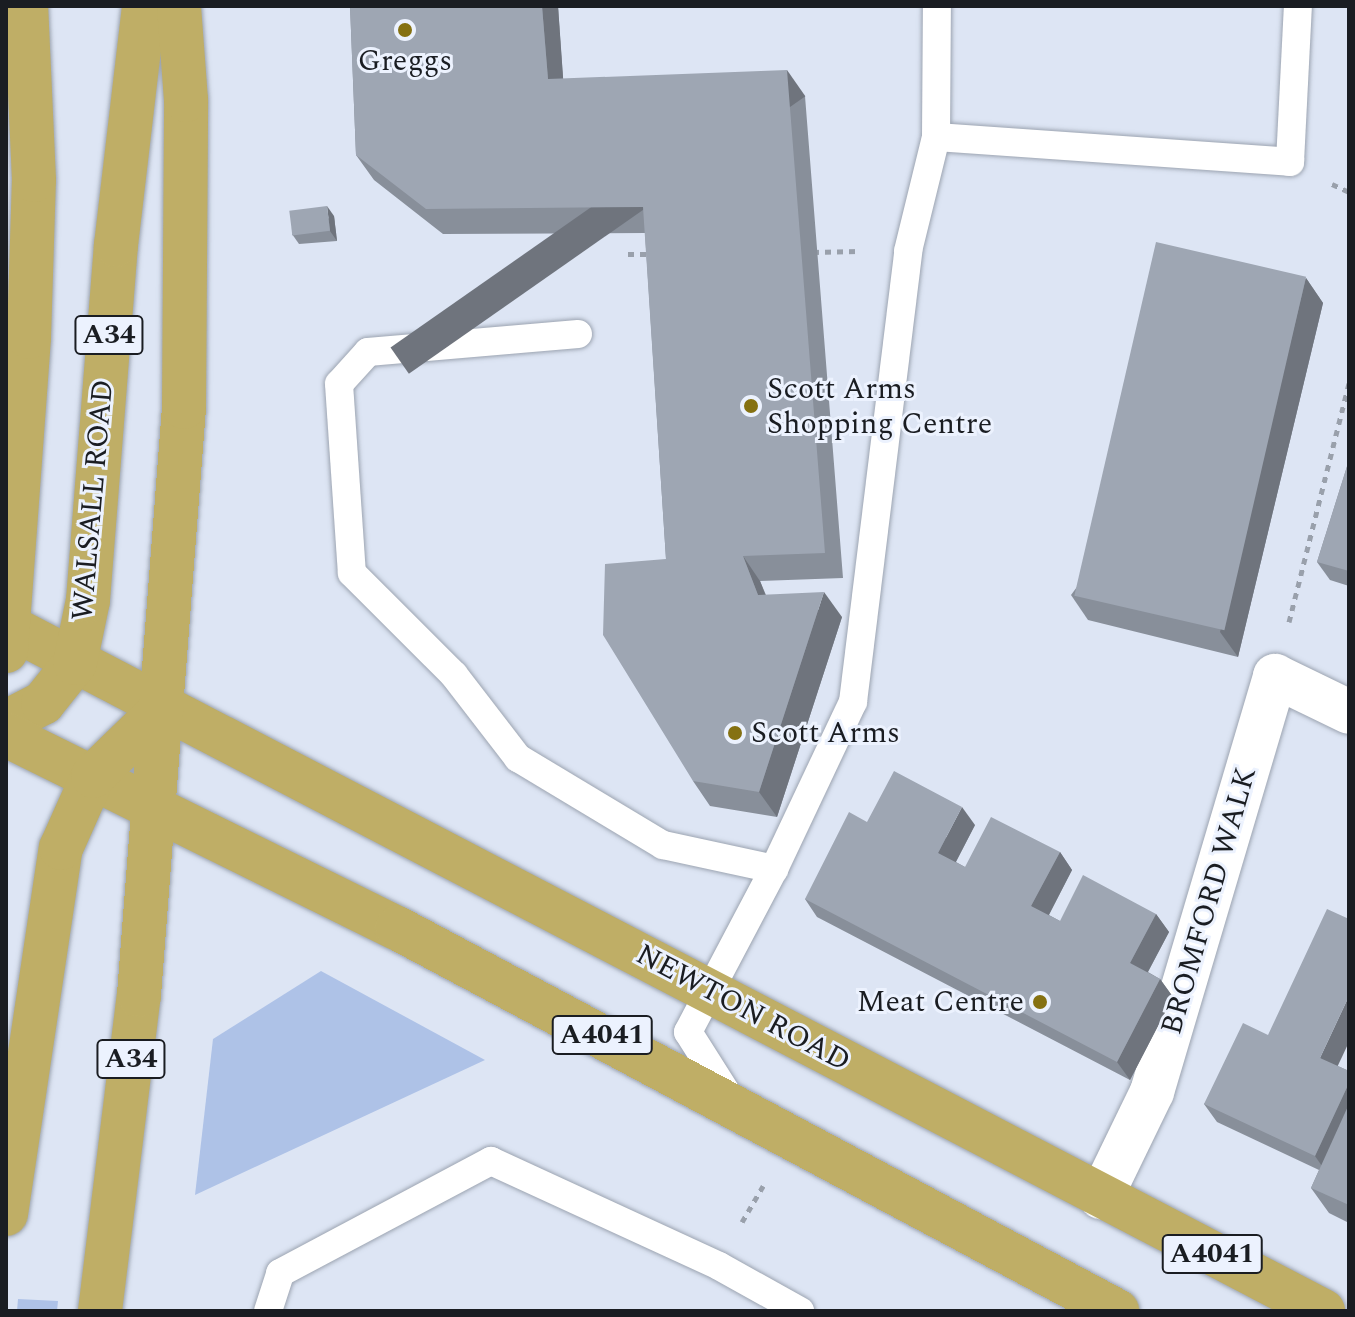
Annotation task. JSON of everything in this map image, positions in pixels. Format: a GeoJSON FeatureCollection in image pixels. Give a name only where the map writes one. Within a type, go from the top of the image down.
{"type":"FeatureCollection","features":[{"type":"Feature","properties":{"kind":"highway","name":"A34"},"geometry":{"type":"LineString","coordinates":[[7,635],[15,408],[34,180],[26,6]]}},
{"type":"Feature","properties":{"kind":"highway","name":"WALSALL ROAD"},"geometry":{"type":"LineString","coordinates":[[6,722],[43,703],[75,663],[88,600],[116,245],[144,6]]}},
{"type":"Feature","properties":{"kind":"highway","name":"A34"},"geometry":{"type":"LineString","coordinates":[[100,1311],[139,995],[184,407],[186,100],[179,6]]}},
{"type":"Feature","properties":{"kind":"highway","name":"A4041"},"geometry":{"type":"LineString","coordinates":[[7,635],[75,663],[161,710]]}},
{"type":"Feature","properties":{"kind":"highway"},"geometry":{"type":"LineString","coordinates":[[6,1214],[61,848],[93,776],[161,710]]}},
{"type":"Feature","properties":{"kind":"highway","name":"NEWTON ROAD"},"geometry":{"type":"LineString","coordinates":[[161,710],[707,988],[1323,1311]]}},
{"type":"Feature","properties":{"kind":"highway","name":"A4041"},"geometry":{"type":"LineString","coordinates":[[6,735],[93,776],[733,1103],[1117,1311]]}},
{"type":"Feature","properties":{"kind":"street"},"geometry":{"type":"LineString","coordinates":[[1275,676],[1349,712]]}},
{"type":"Feature","properties":{"kind":"street","name":"BROMFORD WALK"},"geometry":{"type":"LineString","coordinates":[[1101,1197],[1152,1092],[1275,676]]}},
{"type":"Feature","properties":{"kind":"lane"},"geometry":{"type":"LineString","coordinates":[[733,1103],[688,1032],[707,988],[774,869],[853,702],[908,251],[936,137],[937,6]]}},
{"type":"Feature","properties":{"kind":"lane"},"geometry":{"type":"LineString","coordinates":[[936,137],[1290,162],[1298,6]]}},
{"type":"Feature","properties":{"kind":"lane"},"geometry":{"type":"LineString","coordinates":[[578,334],[368,352],[339,384],[352,573],[454,675],[518,758],[663,845],[774,869]]}},
{"type":"Feature","properties":{"kind":"lane"},"geometry":{"type":"LineString","coordinates":[[268,1311],[280,1273],[491,1161],[719,1266],[800,1311]]}},
{"type":"Feature","properties":{"kind":"path"},"geometry":{"type":"LineString","coordinates":[[799,252],[908,251]]}},
{"type":"Feature","properties":{"kind":"path"},"geometry":{"type":"LineString","coordinates":[[628,254],[659,254]]}},
{"type":"Feature","properties":{"kind":"path"},"geometry":{"type":"LineString","coordinates":[[1275,676],[1349,383]]}},
{"type":"Feature","properties":{"kind":"shaded area"},"geometry":{"type":"Polygon","coordinates":[[[321,971],[485,1060],[195,1195],[213,1039],[321,971]]]}},
{"type":"Feature","properties":{"kind":"shaded area"},"geometry":{"type":"Polygon","coordinates":[[[18,1299],[58,1301],[57,1311],[17,1311],[18,1299]]]}},
{"type":"Feature","properties":{"kind":"building","name":"Scott Arms Shopping Centre"},"geometry":{"type":"Polygon","coordinates":[[[350,6],[542,6],[548,79],[787,70],[825,553],[743,556],[758,595],[824,592],[759,792],[693,781],[603,635],[605,564],[666,559],[643,207],[426,209],[356,155],[350,6]]]}},
{"type":"Feature","properties":{"kind":"building"},"geometry":{"type":"Polygon","coordinates":[[[327,206],[330,231],[292,235],[289,211],[327,206]]]}},
{"type":"Feature","properties":{"kind":"building"},"geometry":{"type":"Polygon","coordinates":[[[1156,242],[1306,277],[1224,630],[1074,596],[1156,242]]]}},
{"type":"Feature","properties":{"kind":"building"},"geometry":{"type":"Polygon","coordinates":[[[1349,460],[1349,571],[1317,562],[1349,460]]]}},
{"type":"Feature","properties":{"kind":"building"},"geometry":{"type":"Polygon","coordinates":[[[894,771],[962,807],[938,853],[965,867],[991,817],[1060,852],[1031,906],[1060,921],[1083,875],[1156,914],[1130,963],[1160,979],[1117,1062],[805,899],[849,812],[867,822],[894,771]]]}},
{"type":"Feature","properties":{"kind":"building"},"geometry":{"type":"Polygon","coordinates":[[[1327,909],[1349,919],[1349,996],[1320,1058],[1349,1071],[1349,1083],[1315,1156],[1204,1104],[1243,1023],[1268,1035],[1327,909]]]}},
{"type":"Feature","properties":{"kind":"building"},"geometry":{"type":"Polygon","coordinates":[[[1349,1104],[1349,1205],[1311,1188],[1349,1104]]]}},
{"type":"Feature","properties":{"kind":"place","name":"Greggs"},"geometry":{"type":"Point","coordinates":[405,30]}},
{"type":"Feature","properties":{"kind":"place","name":"Scott Arms Shopping Centre"},"geometry":{"type":"Point","coordinates":[751,406]}},
{"type":"Feature","properties":{"kind":"place","name":"Scott Arms"},"geometry":{"type":"Point","coordinates":[735,733]}},
{"type":"Feature","properties":{"kind":"place","name":"Meat Centre"},"geometry":{"type":"Point","coordinates":[1040,1002]}}]}
